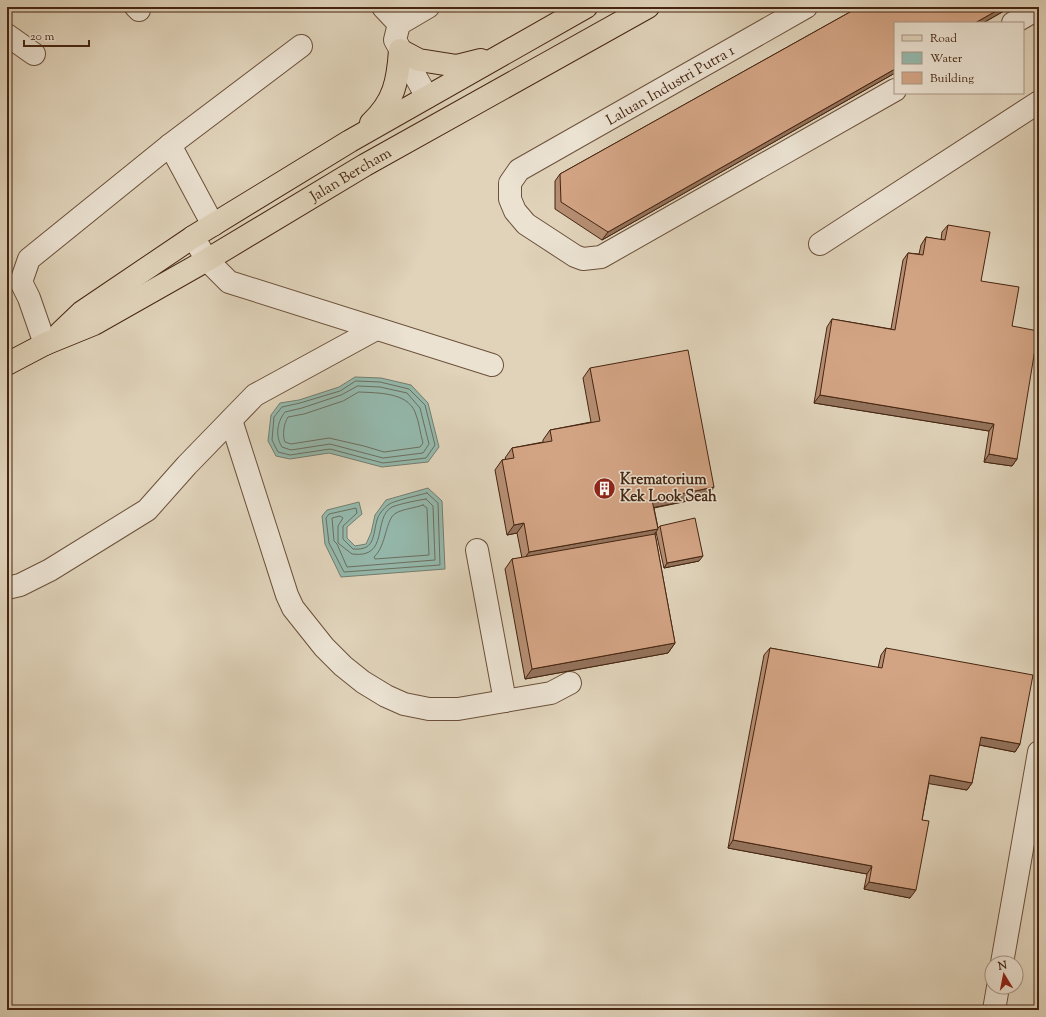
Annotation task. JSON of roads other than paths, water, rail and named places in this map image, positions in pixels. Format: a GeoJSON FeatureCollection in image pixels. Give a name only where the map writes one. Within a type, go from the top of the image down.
{"type":"FeatureCollection","features":[{"type":"Feature","properties":{"kind":"main road","name":"Jalan Bercham"},"geometry":{"type":"LineString","coordinates":[[49,342],[82,312],[213,224],[350,141],[586,7]]}},
{"type":"Feature","properties":{"kind":"main road","name":"Jalan Bercham"},"geometry":{"type":"LineString","coordinates":[[7,364],[49,342],[94,324],[208,260],[365,166],[648,7]]}},
{"type":"Feature","properties":{"kind":"main road"},"geometry":{"type":"LineString","coordinates":[[350,141],[378,116],[392,97],[398,72],[400,50],[419,60],[456,66],[503,54]]}},
{"type":"Feature","properties":{"kind":"main road"},"geometry":{"type":"LineString","coordinates":[[365,166],[412,124],[427,97],[455,98],[467,96],[521,79]]}},
{"type":"Feature","properties":{"kind":"street"},"geometry":{"type":"LineString","coordinates":[[383,7],[399,24]]}},
{"type":"Feature","properties":{"kind":"street"},"geometry":{"type":"LineString","coordinates":[[427,97],[395,40],[399,24],[428,7]]}},
{"type":"Feature","properties":{"kind":"street","name":"Laluan Industri Putra 1"},"geometry":{"type":"LineString","coordinates":[[806,7],[519,170],[510,183],[510,199],[515,211],[526,224],[575,256],[583,259],[601,257],[894,91]]}},
{"type":"Feature","properties":{"kind":"street"},"geometry":{"type":"LineString","coordinates":[[1015,22],[1039,8]]}},
{"type":"Feature","properties":{"kind":"street"},"geometry":{"type":"LineString","coordinates":[[7,35],[34,54]]}},
{"type":"Feature","properties":{"kind":"street"},"geometry":{"type":"LineString","coordinates":[[49,342],[21,282],[29,259],[170,145],[301,46]]}},
{"type":"Feature","properties":{"kind":"street"},"geometry":{"type":"LineString","coordinates":[[820,244],[1039,102]]}},
{"type":"Feature","properties":{"kind":"street"},"geometry":{"type":"LineString","coordinates":[[170,145],[213,224]]}},
{"type":"Feature","properties":{"kind":"street"},"geometry":{"type":"LineString","coordinates":[[194,237],[208,260],[229,282],[492,365]]}},
{"type":"Feature","properties":{"kind":"street"},"geometry":{"type":"LineString","coordinates":[[7,588],[20,585],[50,570],[147,510],[187,465],[255,395],[376,328]]}},
{"type":"Feature","properties":{"kind":"street"},"geometry":{"type":"LineString","coordinates":[[230,420],[287,595],[293,608],[324,647],[362,682],[386,696],[404,704],[429,709],[458,709],[505,702],[551,693],[570,683]]}},
{"type":"Feature","properties":{"kind":"street"},"geometry":{"type":"LineString","coordinates":[[477,550],[505,702]]}},
{"type":"Feature","properties":{"kind":"street"},"geometry":{"type":"LineString","coordinates":[[1003,955],[1039,752]]}},
{"type":"Feature","properties":{"kind":"street"},"geometry":{"type":"LineString","coordinates":[[994,1010],[997,995]]}},
{"type":"Feature","properties":{"kind":"water"},"geometry":{"type":"Polygon","coordinates":[[[355,377],[381,378],[411,385],[428,403],[439,447],[428,462],[382,467],[329,453],[290,459],[276,456],[268,441],[271,415],[280,403],[299,400],[339,387],[355,377]]]}},
{"type":"Feature","properties":{"kind":"water"},"geometry":{"type":"Polygon","coordinates":[[[428,488],[442,501],[445,569],[341,577],[325,544],[322,516],[327,510],[359,502],[362,514],[347,527],[347,538],[355,546],[366,544],[371,533],[375,515],[386,500],[428,488]]]}},
{"type":"Feature","properties":{"kind":"place","name":"Krematorium Kek Look Seah"},"geometry":{"type":"Point","coordinates":[605,488]}}]}
